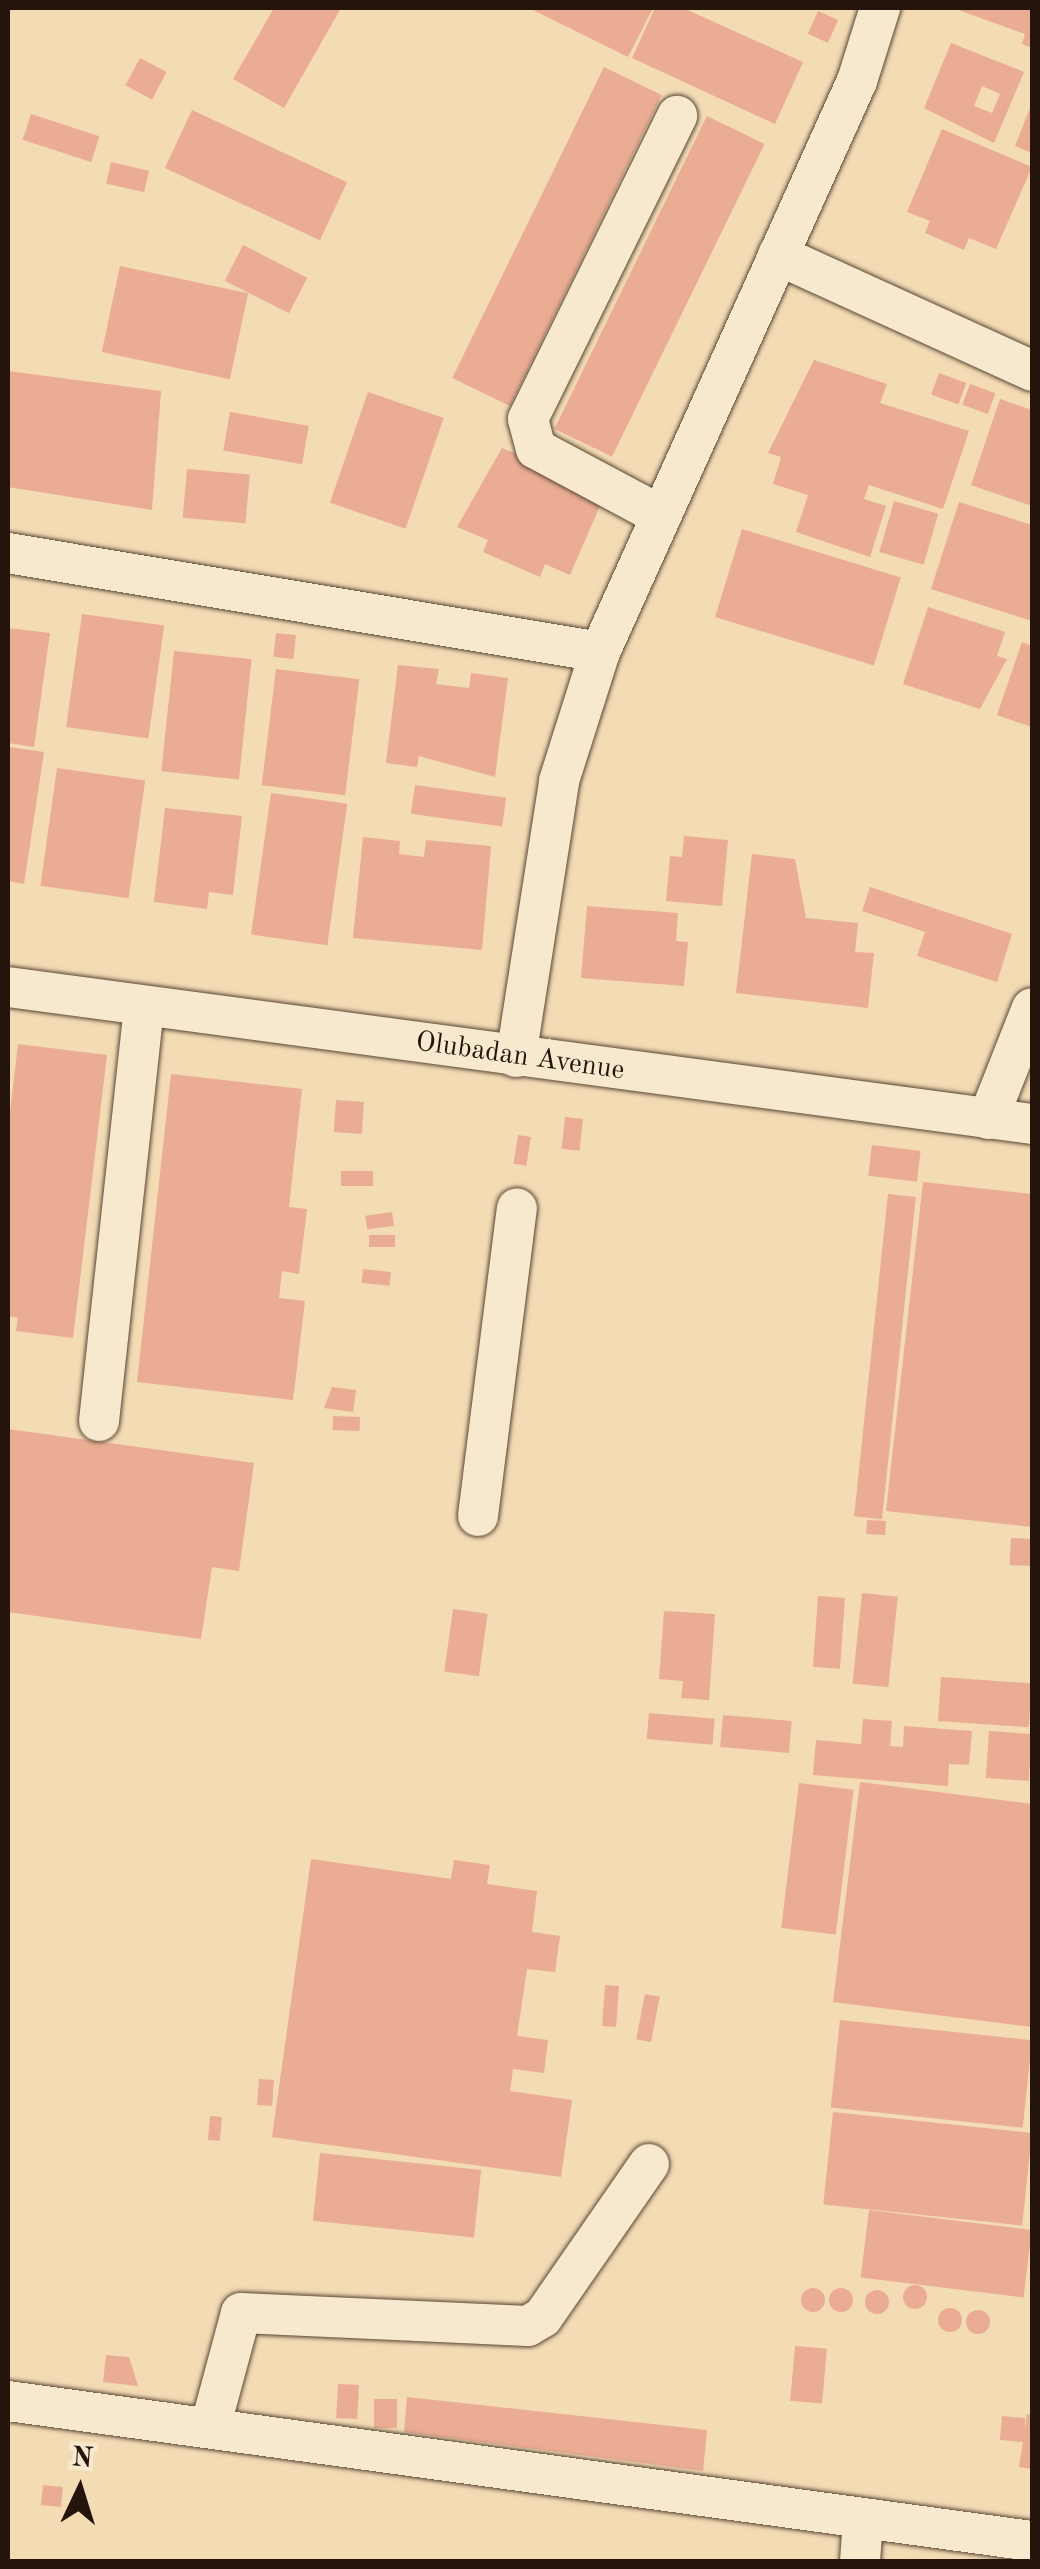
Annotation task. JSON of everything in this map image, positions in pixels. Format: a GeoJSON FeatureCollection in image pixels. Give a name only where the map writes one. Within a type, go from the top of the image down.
{"type":"FeatureCollection","features":[{"type":"Feature","properties":{"kind":"street"},"geometry":{"type":"LineString","coordinates":[[516,1057],[559,781],[600,652],[656,513],[778,255],[880,8]]}},
{"type":"Feature","properties":{"kind":"street"},"geometry":{"type":"LineString","coordinates":[[656,513],[536,449],[528,419],[677,116]]}},
{"type":"Feature","properties":{"kind":"street"},"geometry":{"type":"LineString","coordinates":[[778,255],[1032,371]]}},
{"type":"Feature","properties":{"kind":"street"},"geometry":{"type":"LineString","coordinates":[[8,553],[600,652]]}},
{"type":"Feature","properties":{"kind":"street","name":"Olubadan Avenue"},"geometry":{"type":"LineString","coordinates":[[8,987],[1032,1124]]}},
{"type":"Feature","properties":{"kind":"street"},"geometry":{"type":"LineString","coordinates":[[100,1421],[144,1006]]}},
{"type":"Feature","properties":{"kind":"street"},"geometry":{"type":"LineString","coordinates":[[988,1119],[1032,1008]]}},
{"type":"Feature","properties":{"kind":"street"},"geometry":{"type":"LineString","coordinates":[[478,1516],[517,1208]]}},
{"type":"Feature","properties":{"kind":"street"},"geometry":{"type":"LineString","coordinates":[[210,2428],[241,2313],[528,2326],[544,2317],[649,2164]]}},
{"type":"Feature","properties":{"kind":"street"},"geometry":{"type":"LineString","coordinates":[[8,2401],[1032,2541]]}},
{"type":"Feature","properties":{"kind":"street"},"geometry":{"type":"LineString","coordinates":[[860,2562],[863,2518]]}},
{"type":"Feature","properties":{"kind":"building"},"geometry":{"type":"Polygon","coordinates":[[[274,8],[341,8],[284,108],[233,79],[274,8]]]}},
{"type":"Feature","properties":{"kind":"building"},"geometry":{"type":"Polygon","coordinates":[[[529,8],[653,8],[628,57],[529,8]]]}},
{"type":"Feature","properties":{"kind":"building"},"geometry":{"type":"Polygon","coordinates":[[[655,8],[683,8],[803,62],[775,124],[632,58],[655,8]]]}},
{"type":"Feature","properties":{"kind":"building"},"geometry":{"type":"Polygon","coordinates":[[[953,8],[1032,8],[1032,48],[1022,44],[1025,34],[953,8]]]}},
{"type":"Feature","properties":{"kind":"building"},"geometry":{"type":"Polygon","coordinates":[[[818,11],[838,20],[828,43],[808,34],[818,11]]]}},
{"type":"Feature","properties":{"kind":"building"},"geometry":{"type":"Polygon","coordinates":[[[951,43],[1024,72],[994,143],[924,108],[951,43]],[[982,86],[974,106],[992,113],[1000,94],[982,86]]]}},
{"type":"Feature","properties":{"kind":"building"},"geometry":{"type":"Polygon","coordinates":[[[140,58],[166,72],[152,99],[125,85],[140,58]]]}},
{"type":"Feature","properties":{"kind":"building"},"geometry":{"type":"Polygon","coordinates":[[[604,67],[662,95],[510,406],[452,378],[604,67]]]}},
{"type":"Feature","properties":{"kind":"building"},"geometry":{"type":"Polygon","coordinates":[[[1032,103],[1032,153],[1015,146],[1032,103]]]}},
{"type":"Feature","properties":{"kind":"building"},"geometry":{"type":"Polygon","coordinates":[[[192,110],[347,182],[320,240],[165,168],[192,110]]]}},
{"type":"Feature","properties":{"kind":"building"},"geometry":{"type":"Polygon","coordinates":[[[31,114],[99,136],[91,162],[23,140],[31,114]]]}},
{"type":"Feature","properties":{"kind":"building"},"geometry":{"type":"Polygon","coordinates":[[[707,116],[765,144],[612,457],[554,429],[707,116]]]}},
{"type":"Feature","properties":{"kind":"building"},"geometry":{"type":"Polygon","coordinates":[[[942,129],[1032,167],[996,249],[969,238],[964,250],[925,233],[930,221],[907,212],[942,129]]]}},
{"type":"Feature","properties":{"kind":"building"},"geometry":{"type":"Polygon","coordinates":[[[111,162],[149,171],[144,192],[106,183],[111,162]]]}},
{"type":"Feature","properties":{"kind":"building"},"geometry":{"type":"Polygon","coordinates":[[[243,245],[307,278],[289,313],[225,281],[243,245]]]}},
{"type":"Feature","properties":{"kind":"building"},"geometry":{"type":"Polygon","coordinates":[[[120,266],[248,293],[230,379],[102,352],[120,266]]]}},
{"type":"Feature","properties":{"kind":"building"},"geometry":{"type":"Polygon","coordinates":[[[814,360],[887,384],[880,403],[969,431],[943,509],[869,485],[864,499],[886,506],[870,557],[796,532],[808,495],[773,484],[781,457],[768,453],[814,360]]]}},
{"type":"Feature","properties":{"kind":"building"},"geometry":{"type":"Polygon","coordinates":[[[8,371],[161,391],[152,510],[8,487],[8,371]]]}},
{"type":"Feature","properties":{"kind":"building"},"geometry":{"type":"Polygon","coordinates":[[[939,373],[966,383],[958,405],[931,395],[939,373]]]}},
{"type":"Feature","properties":{"kind":"building"},"geometry":{"type":"Polygon","coordinates":[[[970,384],[995,393],[988,414],[962,405],[970,384]]]}},
{"type":"Feature","properties":{"kind":"building"},"geometry":{"type":"Polygon","coordinates":[[[368,392],[444,418],[406,529],[330,503],[368,392]]]}},
{"type":"Feature","properties":{"kind":"building"},"geometry":{"type":"Polygon","coordinates":[[[1000,399],[1032,410],[1032,506],[971,485],[1000,399]]]}},
{"type":"Feature","properties":{"kind":"building"},"geometry":{"type":"Polygon","coordinates":[[[230,412],[309,426],[302,464],[223,450],[230,412]]]}},
{"type":"Feature","properties":{"kind":"building"},"geometry":{"type":"Polygon","coordinates":[[[502,448],[606,492],[570,575],[545,564],[540,577],[483,552],[488,540],[457,527],[502,448]]]}},
{"type":"Feature","properties":{"kind":"building"},"geometry":{"type":"Polygon","coordinates":[[[187,469],[250,474],[245,523],[183,518],[187,469]]]}},
{"type":"Feature","properties":{"kind":"building"},"geometry":{"type":"Polygon","coordinates":[[[894,501],[938,514],[924,565],[879,552],[894,501]]]}},
{"type":"Feature","properties":{"kind":"building"},"geometry":{"type":"Polygon","coordinates":[[[959,502],[1032,525],[1032,621],[931,589],[959,502]]]}},
{"type":"Feature","properties":{"kind":"building"},"geometry":{"type":"Polygon","coordinates":[[[742,529],[901,578],[874,666],[715,617],[742,529]]]}},
{"type":"Feature","properties":{"kind":"building"},"geometry":{"type":"Polygon","coordinates":[[[928,607],[1005,632],[997,656],[1007,659],[980,709],[903,684],[928,607]]]}},
{"type":"Feature","properties":{"kind":"building"},"geometry":{"type":"Polygon","coordinates":[[[82,614],[164,626],[148,738],[66,727],[82,614]]]}},
{"type":"Feature","properties":{"kind":"building"},"geometry":{"type":"Polygon","coordinates":[[[8,628],[50,633],[34,747],[8,743],[8,628]]]}},
{"type":"Feature","properties":{"kind":"building"},"geometry":{"type":"Polygon","coordinates":[[[276,633],[296,635],[293,659],[273,657],[276,633]]]}},
{"type":"Feature","properties":{"kind":"building"},"geometry":{"type":"Polygon","coordinates":[[[1022,642],[1032,646],[1032,727],[997,715],[1022,642]]]}},
{"type":"Feature","properties":{"kind":"building"},"geometry":{"type":"Polygon","coordinates":[[[174,651],[252,659],[239,779],[161,771],[174,651]]]}},
{"type":"Feature","properties":{"kind":"building"},"geometry":{"type":"Polygon","coordinates":[[[398,665],[439,669],[436,684],[469,688],[471,673],[508,678],[495,777],[419,756],[417,767],[386,763],[398,665]]]}},
{"type":"Feature","properties":{"kind":"building"},"geometry":{"type":"Polygon","coordinates":[[[276,669],[359,679],[345,795],[262,785],[276,669]]]}},
{"type":"Feature","properties":{"kind":"building"},"geometry":{"type":"Polygon","coordinates":[[[9,747],[44,752],[24,884],[8,881],[9,747]]]}},
{"type":"Feature","properties":{"kind":"building"},"geometry":{"type":"Polygon","coordinates":[[[57,768],[145,780],[129,898],[40,886],[57,768]]]}},
{"type":"Feature","properties":{"kind":"building"},"geometry":{"type":"Polygon","coordinates":[[[415,785],[506,798],[502,827],[411,814],[415,785]]]}},
{"type":"Feature","properties":{"kind":"building"},"geometry":{"type":"Polygon","coordinates":[[[271,793],[347,804],[327,945],[251,935],[271,793]]]}},
{"type":"Feature","properties":{"kind":"building"},"geometry":{"type":"Polygon","coordinates":[[[165,808],[242,816],[233,895],[209,892],[207,909],[154,902],[165,808]]]}},
{"type":"Feature","properties":{"kind":"building"},"geometry":{"type":"Polygon","coordinates":[[[684,836],[728,840],[722,906],[666,901],[670,856],[682,857],[684,836]]]}},
{"type":"Feature","properties":{"kind":"building"},"geometry":{"type":"Polygon","coordinates":[[[363,837],[400,841],[399,854],[424,857],[426,840],[491,846],[482,950],[353,938],[363,837]]]}},
{"type":"Feature","properties":{"kind":"building"},"geometry":{"type":"Polygon","coordinates":[[[752,854],[795,859],[806,918],[858,923],[855,952],[874,953],[868,1008],[736,993],[752,854]]]}},
{"type":"Feature","properties":{"kind":"building"},"geometry":{"type":"Polygon","coordinates":[[[870,887],[1012,934],[997,982],[917,956],[925,932],[862,911],[870,887]]]}},
{"type":"Feature","properties":{"kind":"building"},"geometry":{"type":"Polygon","coordinates":[[[587,906],[678,913],[676,941],[688,942],[684,986],[581,978],[587,906]]]}},
{"type":"Feature","properties":{"kind":"building"},"geometry":{"type":"Polygon","coordinates":[[[18,1044],[107,1055],[73,1338],[16,1331],[18,1318],[8,1316],[8,1129],[18,1044]]]}},
{"type":"Feature","properties":{"kind":"building"},"geometry":{"type":"Polygon","coordinates":[[[171,1074],[302,1089],[289,1207],[307,1209],[299,1274],[282,1271],[279,1298],[305,1301],[293,1400],[137,1382],[171,1074]]]}},
{"type":"Feature","properties":{"kind":"building"},"geometry":{"type":"Polygon","coordinates":[[[336,1100],[364,1102],[362,1134],[334,1132],[336,1100]]]}},
{"type":"Feature","properties":{"kind":"building"},"geometry":{"type":"Polygon","coordinates":[[[565,1117],[583,1119],[580,1151],[562,1149],[565,1117]]]}},
{"type":"Feature","properties":{"kind":"building"},"geometry":{"type":"Polygon","coordinates":[[[518,1135],[531,1137],[526,1166],[513,1164],[518,1135]]]}},
{"type":"Feature","properties":{"kind":"building"},"geometry":{"type":"Polygon","coordinates":[[[872,1145],[921,1151],[917,1182],[868,1176],[872,1145]]]}},
{"type":"Feature","properties":{"kind":"building"},"geometry":{"type":"Polygon","coordinates":[[[341,1171],[373,1171],[373,1186],[341,1186],[341,1171]]]}},
{"type":"Feature","properties":{"kind":"building"},"geometry":{"type":"Polygon","coordinates":[[[923,1182],[1032,1194],[1032,1527],[886,1511],[923,1182]]]}},
{"type":"Feature","properties":{"kind":"building"},"geometry":{"type":"Polygon","coordinates":[[[888,1194],[916,1197],[882,1519],[854,1516],[888,1194]]]}},
{"type":"Feature","properties":{"kind":"building"},"geometry":{"type":"Polygon","coordinates":[[[392,1212],[394,1226],[367,1230],[365,1216],[392,1212]]]}},
{"type":"Feature","properties":{"kind":"building"},"geometry":{"type":"Polygon","coordinates":[[[369,1235],[395,1235],[395,1247],[369,1247],[369,1235]]]}},
{"type":"Feature","properties":{"kind":"building"},"geometry":{"type":"Polygon","coordinates":[[[363,1269],[391,1272],[389,1286],[362,1283],[363,1269]]]}},
{"type":"Feature","properties":{"kind":"building"},"geometry":{"type":"Polygon","coordinates":[[[332,1387],[356,1390],[353,1412],[324,1408],[332,1387]]]}},
{"type":"Feature","properties":{"kind":"building"},"geometry":{"type":"Polygon","coordinates":[[[333,1416],[360,1417],[359,1431],[333,1430],[333,1416]]]}},
{"type":"Feature","properties":{"kind":"building"},"geometry":{"type":"Polygon","coordinates":[[[8,1429],[254,1463],[239,1571],[212,1567],[201,1639],[8,1612],[8,1429]]]}},
{"type":"Feature","properties":{"kind":"building"},"geometry":{"type":"Polygon","coordinates":[[[867,1520],[886,1521],[885,1535],[866,1534],[867,1520]]]}},
{"type":"Feature","properties":{"kind":"building"},"geometry":{"type":"Polygon","coordinates":[[[1011,1538],[1032,1539],[1031,1566],[1010,1565],[1011,1538]]]}},
{"type":"Feature","properties":{"kind":"building"},"geometry":{"type":"Polygon","coordinates":[[[862,1593],[898,1597],[888,1687],[852,1684],[862,1593]]]}},
{"type":"Feature","properties":{"kind":"building"},"geometry":{"type":"Polygon","coordinates":[[[818,1596],[845,1598],[840,1669],[813,1667],[818,1596]]]}},
{"type":"Feature","properties":{"kind":"building"},"geometry":{"type":"Polygon","coordinates":[[[453,1609],[488,1614],[479,1676],[444,1671],[453,1609]]]}},
{"type":"Feature","properties":{"kind":"building"},"geometry":{"type":"Polygon","coordinates":[[[664,1611],[715,1614],[709,1700],[681,1698],[683,1681],[659,1679],[664,1611]]]}},
{"type":"Feature","properties":{"kind":"building"},"geometry":{"type":"Polygon","coordinates":[[[941,1677],[1032,1683],[1029,1727],[938,1721],[941,1677]]]}},
{"type":"Feature","properties":{"kind":"building"},"geometry":{"type":"Polygon","coordinates":[[[649,1713],[715,1719],[712,1745],[647,1739],[649,1713]]]}},
{"type":"Feature","properties":{"kind":"building"},"geometry":{"type":"Polygon","coordinates":[[[723,1715],[792,1721],[789,1753],[720,1747],[723,1715]]]}},
{"type":"Feature","properties":{"kind":"building"},"geometry":{"type":"Polygon","coordinates":[[[863,1719],[892,1721],[890,1746],[903,1747],[904,1726],[972,1731],[969,1765],[949,1764],[948,1786],[813,1775],[816,1740],[861,1744],[863,1719]]]}},
{"type":"Feature","properties":{"kind":"building"},"geometry":{"type":"Polygon","coordinates":[[[989,1731],[1032,1734],[1029,1781],[986,1778],[989,1731]]]}},
{"type":"Feature","properties":{"kind":"building"},"geometry":{"type":"Polygon","coordinates":[[[860,1782],[1032,1804],[1032,2027],[833,2002],[860,1782]]]}},
{"type":"Feature","properties":{"kind":"building"},"geometry":{"type":"Polygon","coordinates":[[[799,1783],[854,1790],[836,1935],[781,1928],[799,1783]]]}},
{"type":"Feature","properties":{"kind":"building"},"geometry":{"type":"Polygon","coordinates":[[[311,1859],[451,1879],[454,1860],[490,1865],[487,1884],[537,1891],[532,1932],[560,1936],[555,1972],[527,1969],[517,2036],[548,2040],[544,2073],[513,2069],[510,2091],[572,2100],[561,2177],[272,2137],[311,1859]]]}},
{"type":"Feature","properties":{"kind":"building"},"geometry":{"type":"Polygon","coordinates":[[[605,1985],[619,1986],[616,2027],[602,2026],[605,1985]]]}},
{"type":"Feature","properties":{"kind":"building"},"geometry":{"type":"Polygon","coordinates":[[[645,1994],[660,1997],[651,2042],[636,2039],[645,1994]]]}},
{"type":"Feature","properties":{"kind":"building"},"geometry":{"type":"Polygon","coordinates":[[[840,2020],[1032,2040],[1023,2128],[831,2108],[840,2020]]]}},
{"type":"Feature","properties":{"kind":"building"},"geometry":{"type":"Polygon","coordinates":[[[259,2079],[274,2080],[272,2106],[257,2105],[259,2079]]]}},
{"type":"Feature","properties":{"kind":"building"},"geometry":{"type":"Polygon","coordinates":[[[833,2112],[1032,2133],[1022,2225],[823,2204],[833,2112]]]}},
{"type":"Feature","properties":{"kind":"building"},"geometry":{"type":"Polygon","coordinates":[[[210,2116],[222,2117],[220,2141],[208,2140],[210,2116]]]}},
{"type":"Feature","properties":{"kind":"building"},"geometry":{"type":"Polygon","coordinates":[[[320,2153],[481,2170],[474,2238],[313,2221],[320,2153]]]}},
{"type":"Feature","properties":{"kind":"building"},"geometry":{"type":"Polygon","coordinates":[[[869,2210],[1032,2230],[1023,2297],[861,2277],[869,2210]]]}},
{"type":"Feature","properties":{"kind":"building"},"geometry":{"type":"Polygon","coordinates":[[[915,2285],[927,2297],[915,2309],[903,2297],[915,2285]]]}},
{"type":"Feature","properties":{"kind":"building"},"geometry":{"type":"Polygon","coordinates":[[[813,2288],[825,2300],[813,2312],[801,2300],[813,2288]]]}},
{"type":"Feature","properties":{"kind":"building"},"geometry":{"type":"Polygon","coordinates":[[[841,2288],[853,2300],[841,2312],[829,2300],[841,2288]]]}},
{"type":"Feature","properties":{"kind":"building"},"geometry":{"type":"Polygon","coordinates":[[[877,2290],[889,2302],[877,2314],[865,2302],[877,2290]]]}},
{"type":"Feature","properties":{"kind":"building"},"geometry":{"type":"Polygon","coordinates":[[[950,2308],[962,2320],[950,2332],[938,2320],[950,2308]]]}},
{"type":"Feature","properties":{"kind":"building"},"geometry":{"type":"Polygon","coordinates":[[[978,2310],[990,2322],[978,2334],[966,2322],[978,2310]]]}},
{"type":"Feature","properties":{"kind":"building"},"geometry":{"type":"Polygon","coordinates":[[[795,2346],[827,2349],[822,2404],[790,2401],[795,2346]]]}},
{"type":"Feature","properties":{"kind":"building"},"geometry":{"type":"Polygon","coordinates":[[[106,2355],[129,2357],[138,2386],[103,2382],[106,2355]]]}},
{"type":"Feature","properties":{"kind":"building"},"geometry":{"type":"Polygon","coordinates":[[[338,2384],[359,2385],[357,2419],[336,2418],[338,2384]]]}},
{"type":"Feature","properties":{"kind":"building"},"geometry":{"type":"Polygon","coordinates":[[[407,2397],[707,2430],[703,2471],[404,2432],[407,2397]]]}},
{"type":"Feature","properties":{"kind":"building"},"geometry":{"type":"Polygon","coordinates":[[[374,2399],[397,2399],[397,2428],[374,2428],[374,2399]]]}},
{"type":"Feature","properties":{"kind":"building"},"geometry":{"type":"Polygon","coordinates":[[[1027,2414],[1032,2415],[1032,2469],[1019,2467],[1023,2442],[1000,2440],[1002,2416],[1025,2418],[1025,2430],[1027,2414]]]}},
{"type":"Feature","properties":{"kind":"building"},"geometry":{"type":"Polygon","coordinates":[[[43,2485],[63,2487],[61,2507],[41,2505],[43,2485]]]}}]}
